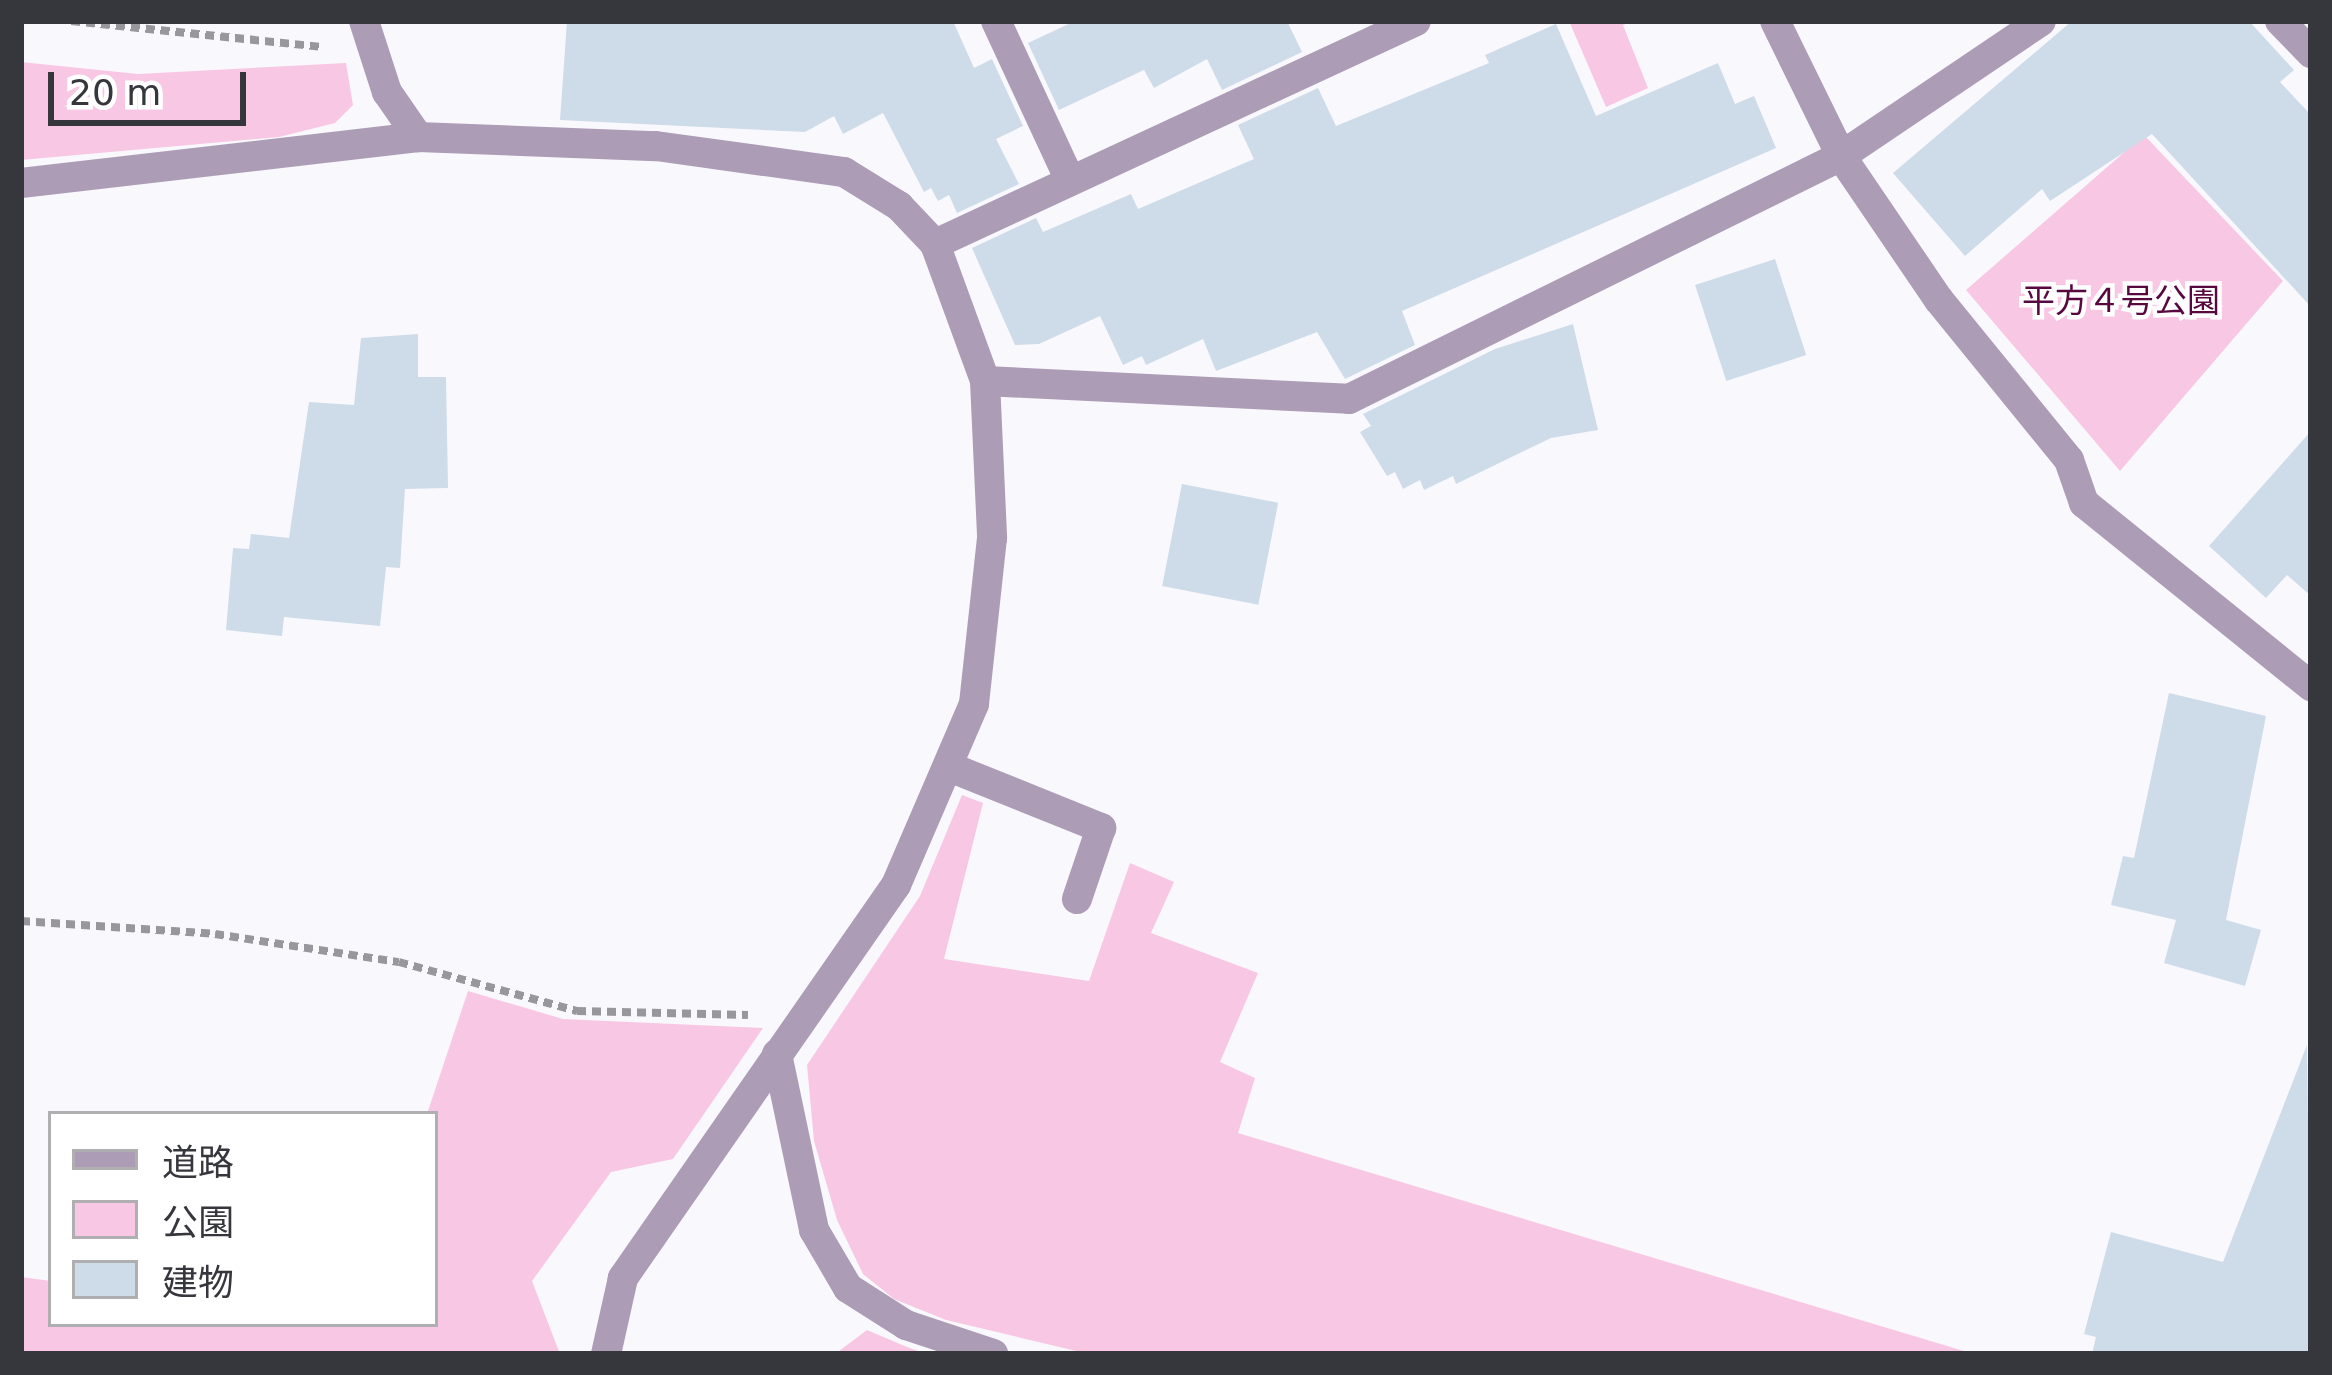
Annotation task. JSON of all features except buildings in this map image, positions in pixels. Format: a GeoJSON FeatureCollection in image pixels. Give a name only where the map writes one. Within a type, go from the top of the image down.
{"type":"FeatureCollection","features":[{"type":"Feature","properties":{"kind":"street"},"geometry":{"type":"LineString","coordinates":[[364,21],[387,92],[418,137]]}},
{"type":"Feature","properties":{"kind":"street"},"geometry":{"type":"LineString","coordinates":[[996,21],[1069,178]]}},
{"type":"Feature","properties":{"kind":"street"},"geometry":{"type":"LineString","coordinates":[[935,244],[1416,21]]}},
{"type":"Feature","properties":{"kind":"street"},"geometry":{"type":"LineString","coordinates":[[1775,21],[1841,156],[1940,300],[2069,460],[2084,503],[2311,686]]}},
{"type":"Feature","properties":{"kind":"street"},"geometry":{"type":"LineString","coordinates":[[985,381],[1349,399],[1841,156],[2041,21]]}},
{"type":"Feature","properties":{"kind":"street"},"geometry":{"type":"LineString","coordinates":[[2280,21],[2311,53]]}},
{"type":"Feature","properties":{"kind":"street"},"geometry":{"type":"LineString","coordinates":[[21,183],[418,137],[656,146],[825,168],[899,206],[935,244],[985,381],[992,538],[974,704],[952,768],[896,885],[623,1278],[606,1354]]}},
{"type":"Feature","properties":{"kind":"street"},"geometry":{"type":"LineString","coordinates":[[952,768],[1101,828],[1077,899]]}},
{"type":"Feature","properties":{"kind":"street"},"geometry":{"type":"LineString","coordinates":[[777,1054],[814,1230],[848,1288],[906,1325],[993,1354]]}},
{"type":"Feature","properties":{"kind":"path"},"geometry":{"type":"LineString","coordinates":[[71,21],[373,52]]}},
{"type":"Feature","properties":{"kind":"path"},"geometry":{"type":"LineString","coordinates":[[21,921],[215,934],[398,962],[577,1011],[809,1016]]}},
{"type":"Feature","properties":{"kind":"green space"},"geometry":{"type":"Polygon","coordinates":[[[1569,21],[1633,21],[1623,25],[1648,88],[1606,107],[1569,21]]]}},
{"type":"Feature","properties":{"kind":"green space"},"geometry":{"type":"Polygon","coordinates":[[[21,62],[138,74],[346,63],[353,105],[335,123],[279,137],[21,160],[21,62]]]}},
{"type":"Feature","properties":{"kind":"green space","name":"平方４号公園"},"geometry":{"type":"Polygon","coordinates":[[[2144,135],[2283,281],[2120,471],[1966,290],[2144,135]]]}},
{"type":"Feature","properties":{"kind":"green space"},"geometry":{"type":"Polygon","coordinates":[[[962,795],[983,803],[944,959],[1089,981],[1130,863],[1174,882],[1151,933],[1258,973],[1220,1062],[1255,1078],[1238,1133],[1974,1354],[1089,1354],[946,1320],[894,1299],[863,1274],[837,1220],[814,1141],[807,1065],[920,896],[962,795]]]}},
{"type":"Feature","properties":{"kind":"green space"},"geometry":{"type":"Polygon","coordinates":[[[468,991],[563,1019],[763,1028],[673,1159],[611,1172],[532,1281],[560,1354],[21,1354],[21,1277],[48,1281],[48,1327],[438,1327],[438,1111],[428,1111],[468,991]]]}},
{"type":"Feature","properties":{"kind":"green space"},"geometry":{"type":"Polygon","coordinates":[[[867,1330],[907,1347],[927,1354],[835,1354],[867,1330]]]}}]}
